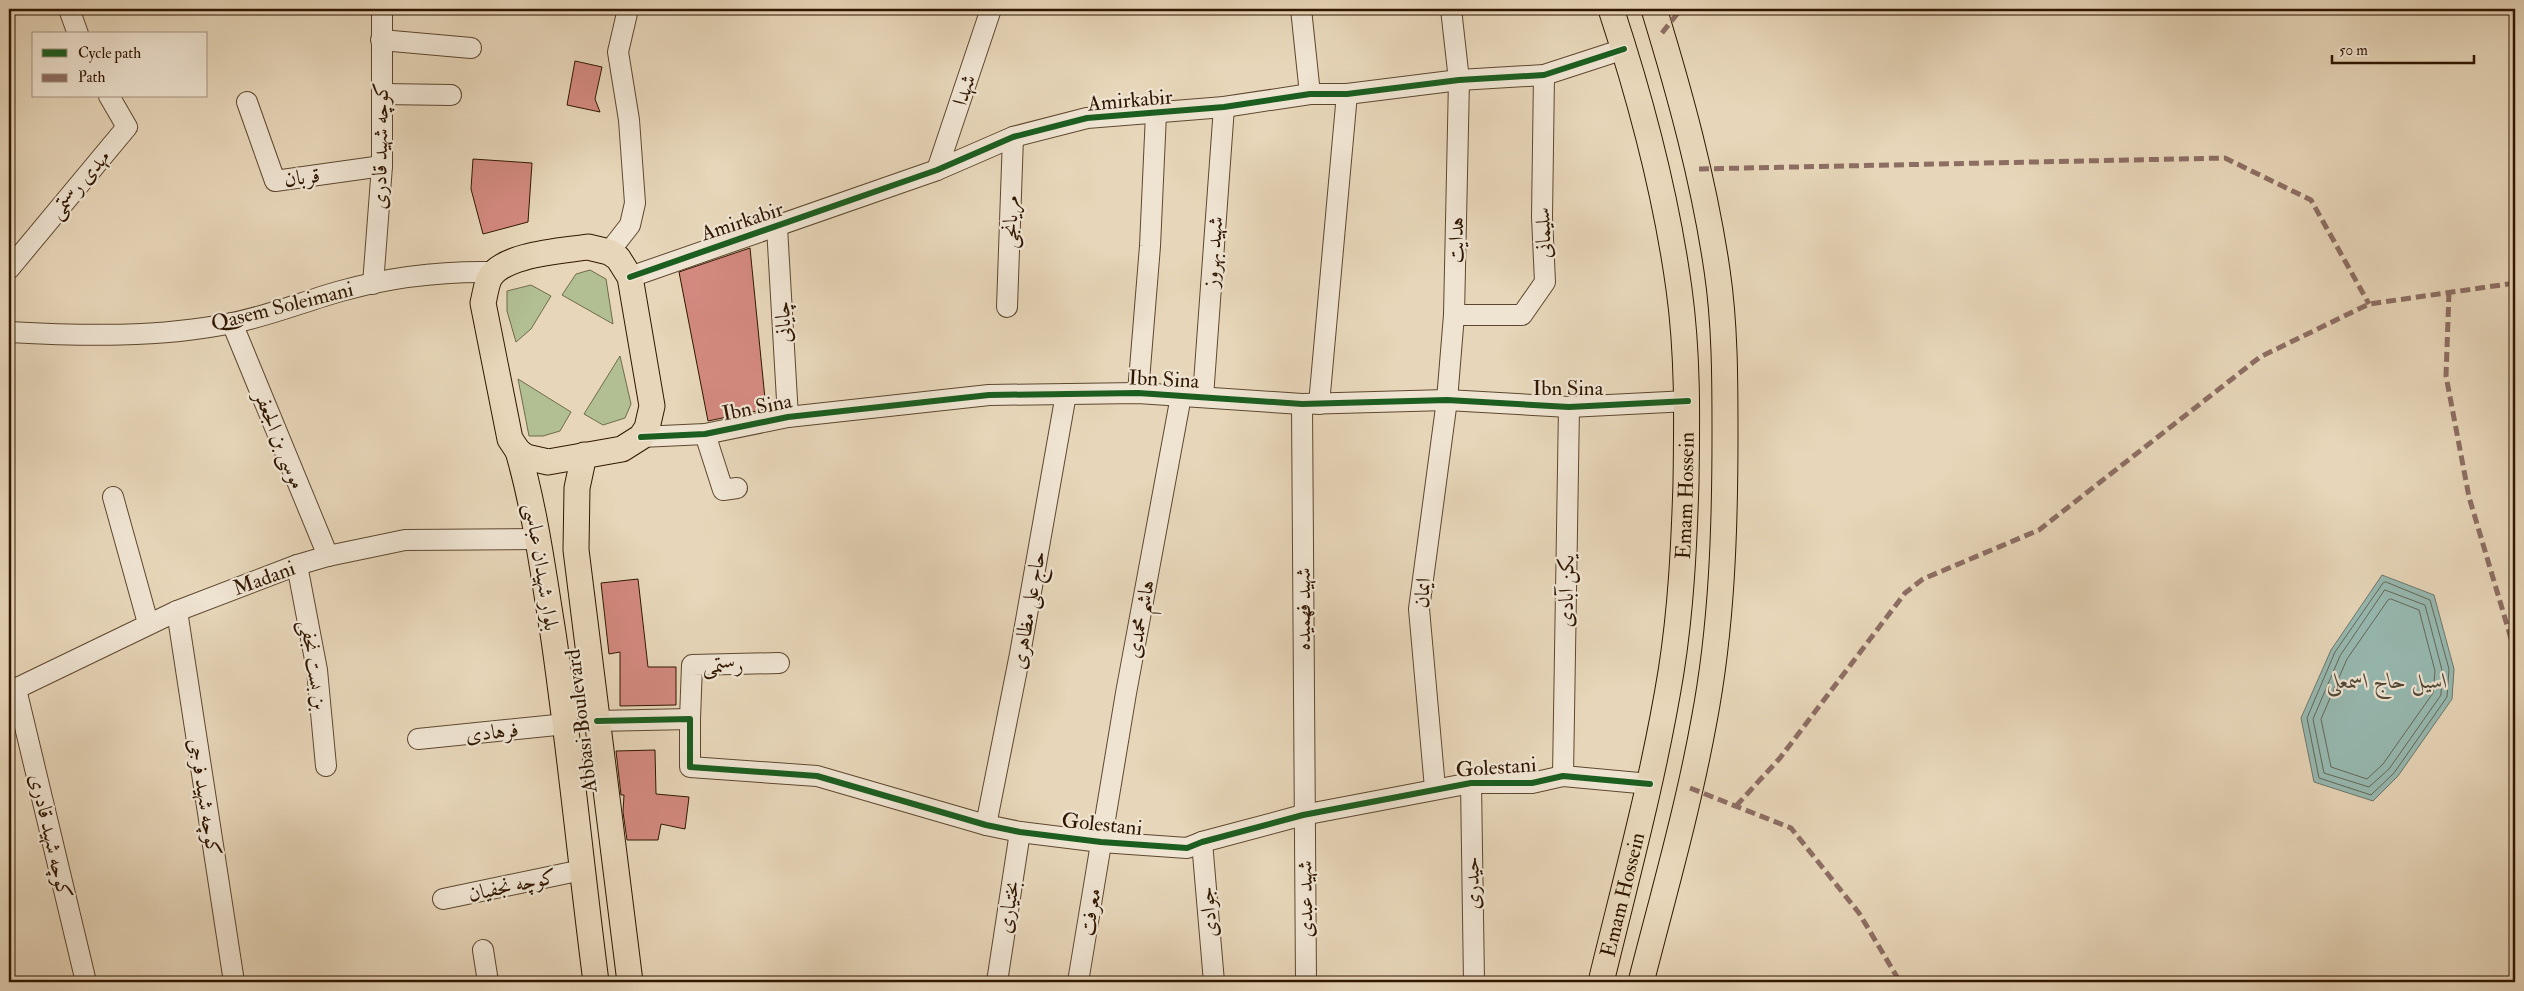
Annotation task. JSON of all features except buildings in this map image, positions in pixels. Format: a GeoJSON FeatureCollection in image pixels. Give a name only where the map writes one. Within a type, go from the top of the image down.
{"type":"FeatureCollection","features":[{"type":"Feature","properties":{"kind":"main road","name":"Emam Hossein"},"geometry":{"type":"LineString","coordinates":[[1601,982],[1650,784],[1672,669],[1684,537],[1688,401],[1677,279],[1640,100],[1611,9]]}},
{"type":"Feature","properties":{"kind":"main road","name":"Emam Hossein"},"geometry":{"type":"LineString","coordinates":[[1641,982],[1690,788],[1713,669],[1723,572],[1725,401],[1717,272],[1699,169],[1654,9]]}},
{"type":"Feature","properties":{"kind":"main road"},"geometry":{"type":"LineString","coordinates":[[494,272],[514,260],[578,248],[588,247],[610,252],[618,258],[630,277],[652,406],[647,428],[641,437],[622,449],[548,462],[526,457],[518,451]]}},
{"type":"Feature","properties":{"kind":"main road","name":"بلوار شهیدان عباسی"},"geometry":{"type":"LineString","coordinates":[[494,272],[488,280],[484,302],[510,439],[518,451],[530,491],[539,539],[566,724],[596,982]]}},
{"type":"Feature","properties":{"kind":"main road"},"geometry":{"type":"LineString","coordinates":[[1688,401],[1725,401]]}},
{"type":"Feature","properties":{"kind":"main road","name":"Abbasi Boulevard"},"geometry":{"type":"LineString","coordinates":[[584,456],[577,488],[576,550],[630,982]]}},
{"type":"Feature","properties":{"kind":"street"},"geometry":{"type":"LineString","coordinates":[[69,9],[77,32]]}},
{"type":"Feature","properties":{"kind":"street","name":"کوچه شهید قادری"},"geometry":{"type":"LineString","coordinates":[[373,284],[382,166],[382,9]]}},
{"type":"Feature","properties":{"kind":"street"},"geometry":{"type":"LineString","coordinates":[[610,252],[630,225],[635,203],[629,120],[618,52],[628,9]]}},
{"type":"Feature","properties":{"kind":"street","name":"شهدا"},"geometry":{"type":"LineString","coordinates":[[937,170],[992,9]]}},
{"type":"Feature","properties":{"kind":"street"},"geometry":{"type":"LineString","coordinates":[[1301,9],[1310,94]]}},
{"type":"Feature","properties":{"kind":"street","name":"هدایت"},"geometry":{"type":"LineString","coordinates":[[1447,400],[1454,315],[1459,80],[1451,9]]}},
{"type":"Feature","properties":{"kind":"street"},"geometry":{"type":"LineString","coordinates":[[381,40],[471,48]]}},
{"type":"Feature","properties":{"kind":"street","name":"Amirkabir"},"geometry":{"type":"LineString","coordinates":[[630,277],[937,170],[1013,137],[1088,118],[1224,107],[1310,94],[1347,94],[1459,80],[1544,75],[1624,48]]}},
{"type":"Feature","properties":{"kind":"street","name":"سلیمانی"},"geometry":{"type":"LineString","coordinates":[[1454,315],[1522,316],[1545,282],[1542,217],[1544,75]]}},
{"type":"Feature","properties":{"kind":"street"},"geometry":{"type":"LineString","coordinates":[[382,94],[451,95]]}},
{"type":"Feature","properties":{"kind":"street","name":"شهید فهمیده"},"geometry":{"type":"LineString","coordinates":[[1303,815],[1311,404],[1347,94]]}},
{"type":"Feature","properties":{"kind":"street","name":"مهدی رستمی"},"geometry":{"type":"LineString","coordinates":[[9,269],[127,127],[110,98]]}},
{"type":"Feature","properties":{"kind":"street","name":"قربان"},"geometry":{"type":"LineString","coordinates":[[247,102],[274,181],[382,166]]}},
{"type":"Feature","properties":{"kind":"street","name":"شهید بهروز"},"geometry":{"type":"LineString","coordinates":[[1202,397],[1224,107]]}},
{"type":"Feature","properties":{"kind":"street"},"geometry":{"type":"LineString","coordinates":[[1138,393],[1150,246],[1156,114]]}},
{"type":"Feature","properties":{"kind":"street","name":"مریانجی"},"geometry":{"type":"LineString","coordinates":[[1007,307],[1013,137]]}},
{"type":"Feature","properties":{"kind":"street","name":"چایانی"},"geometry":{"type":"LineString","coordinates":[[777,227],[788,417]]}},
{"type":"Feature","properties":{"kind":"street","name":"Qasem Soleimani"},"geometry":{"type":"LineString","coordinates":[[9,332],[60,335],[154,333],[232,323],[343,290],[373,284],[453,271],[494,272]]}},
{"type":"Feature","properties":{"kind":"street","name":"موسی بن الجعفر"},"geometry":{"type":"LineString","coordinates":[[232,323],[328,556]]}},
{"type":"Feature","properties":{"kind":"street","name":"Ibn Sina"},"geometry":{"type":"LineString","coordinates":[[641,437],[705,434],[788,417],[989,395],[1138,393],[1311,404],[1447,400],[1569,407],[1688,401]]}},
{"type":"Feature","properties":{"kind":"street","name":"حاج علی مظاهری"},"geometry":{"type":"LineString","coordinates":[[986,825],[1020,654],[1066,394]]}},
{"type":"Feature","properties":{"kind":"street","name":"هاشم محمدی"},"geometry":{"type":"LineString","coordinates":[[1101,842],[1126,693],[1181,396]]}},
{"type":"Feature","properties":{"kind":"street","name":"ایمان"},"geometry":{"type":"LineString","coordinates":[[1435,788],[1419,609],[1447,400]]}},
{"type":"Feature","properties":{"kind":"street","name":"یکن آبادی"},"geometry":{"type":"LineString","coordinates":[[1563,776],[1569,407]]}},
{"type":"Feature","properties":{"kind":"street"},"geometry":{"type":"LineString","coordinates":[[705,434],[723,490],[737,488]]}},
{"type":"Feature","properties":{"kind":"street"},"geometry":{"type":"LineString","coordinates":[[113,497],[148,623]]}},
{"type":"Feature","properties":{"kind":"street","name":"Madani"},"geometry":{"type":"LineString","coordinates":[[13,690],[148,623],[297,565],[328,556],[405,540],[539,539]]}},
{"type":"Feature","properties":{"kind":"street","name":"بن بست نجفی"},"geometry":{"type":"LineString","coordinates":[[297,565],[317,670],[326,766]]}},
{"type":"Feature","properties":{"kind":"street","name":"کوچه شهید فرجی"},"geometry":{"type":"LineString","coordinates":[[177,611],[234,982]]}},
{"type":"Feature","properties":{"kind":"street","name":"رستمی"},"geometry":{"type":"LineString","coordinates":[[690,719],[692,665],[779,663]]}},
{"type":"Feature","properties":{"kind":"street","name":"کوچه شهید قادری"},"geometry":{"type":"LineString","coordinates":[[13,690],[86,982]]}},
{"type":"Feature","properties":{"kind":"street"},"geometry":{"type":"LineString","coordinates":[[597,721],[690,719]]}},
{"type":"Feature","properties":{"kind":"street","name":"Golestani"},"geometry":{"type":"LineString","coordinates":[[690,719],[690,767],[817,776],[986,825],[1020,832],[1101,842],[1187,848],[1202,842],[1303,815],[1435,788],[1471,783],[1532,783],[1563,776],[1650,784]]}},
{"type":"Feature","properties":{"kind":"street","name":"فرهادی"},"geometry":{"type":"LineString","coordinates":[[418,739],[566,724]]}},
{"type":"Feature","properties":{"kind":"street","name":"حیدری"},"geometry":{"type":"LineString","coordinates":[[1471,783],[1474,982]]}},
{"type":"Feature","properties":{"kind":"street","name":"شهید عبدی"},"geometry":{"type":"LineString","coordinates":[[1303,815],[1306,982]]}},
{"type":"Feature","properties":{"kind":"street","name":"بختیاری"},"geometry":{"type":"LineString","coordinates":[[997,982],[1020,832]]}},
{"type":"Feature","properties":{"kind":"street","name":"معرفت"},"geometry":{"type":"LineString","coordinates":[[1078,982],[1101,842]]}},
{"type":"Feature","properties":{"kind":"street","name":"جوادی"},"geometry":{"type":"LineString","coordinates":[[1202,842],[1214,982]]}},
{"type":"Feature","properties":{"kind":"street","name":"کوچه نجفیان"},"geometry":{"type":"LineString","coordinates":[[443,899],[582,870]]}},
{"type":"Feature","properties":{"kind":"street"},"geometry":{"type":"LineString","coordinates":[[483,950],[488,982]]}},
{"type":"Feature","properties":{"kind":"green space"},"geometry":{"type":"Polygon","coordinates":[[[590,270],[606,279],[613,324],[562,295],[576,274],[590,270]]]}},
{"type":"Feature","properties":{"kind":"green space"},"geometry":{"type":"Polygon","coordinates":[[[531,285],[551,296],[531,329],[516,342],[507,311],[507,291],[531,285]]]}},
{"type":"Feature","properties":{"kind":"green space"},"geometry":{"type":"Polygon","coordinates":[[[620,356],[631,404],[625,418],[603,425],[584,414],[620,356]]]}},
{"type":"Feature","properties":{"kind":"green space"},"geometry":{"type":"Polygon","coordinates":[[[518,379],[571,412],[560,431],[543,436],[529,436],[518,379]]]}},
{"type":"Feature","properties":{"kind":"water","name":"اسیل حاج اسمعلی"},"geometry":{"type":"Polygon","coordinates":[[[2382,575],[2434,595],[2454,669],[2452,699],[2398,776],[2373,801],[2314,782],[2301,718],[2331,650],[2382,575]]]}},
{"type":"Feature","properties":{"kind":"marked path"},"geometry":{"type":"LineString","coordinates":[[1662,33],[1681,9]]}},
{"type":"Feature","properties":{"kind":"marked path"},"geometry":{"type":"LineString","coordinates":[[1699,169],[2225,158],[2311,200],[2369,304]]}},
{"type":"Feature","properties":{"kind":"marked path"},"geometry":{"type":"LineString","coordinates":[[1736,806],[1780,758],[1905,593],[1923,579],[2039,530],[2260,357],[2369,304],[2515,283]]}},
{"type":"Feature","properties":{"kind":"marked path"},"geometry":{"type":"LineString","coordinates":[[2449,292],[2446,376],[2469,497],[2515,652]]}},
{"type":"Feature","properties":{"kind":"marked path"},"geometry":{"type":"LineString","coordinates":[[1690,788],[1791,828],[1859,913],[1900,982]]}},
{"type":"Feature","properties":{"kind":"cycle path"},"geometry":{"type":"LineString","coordinates":[[630,277],[937,170],[1013,137],[1087,118],[1224,107],[1310,94],[1347,94],[1459,80],[1544,75],[1624,49]]}},
{"type":"Feature","properties":{"kind":"cycle path"},"geometry":{"type":"LineString","coordinates":[[641,437],[705,434],[788,417],[989,395],[1138,393],[1302,404],[1447,400],[1569,407],[1688,401]]}},
{"type":"Feature","properties":{"kind":"cycle path"},"geometry":{"type":"LineString","coordinates":[[597,721],[690,719],[690,767],[817,776],[986,825],[1020,832],[1101,842],[1187,848],[1202,842],[1303,815],[1471,783],[1532,783],[1563,776],[1650,784]]}}]}
